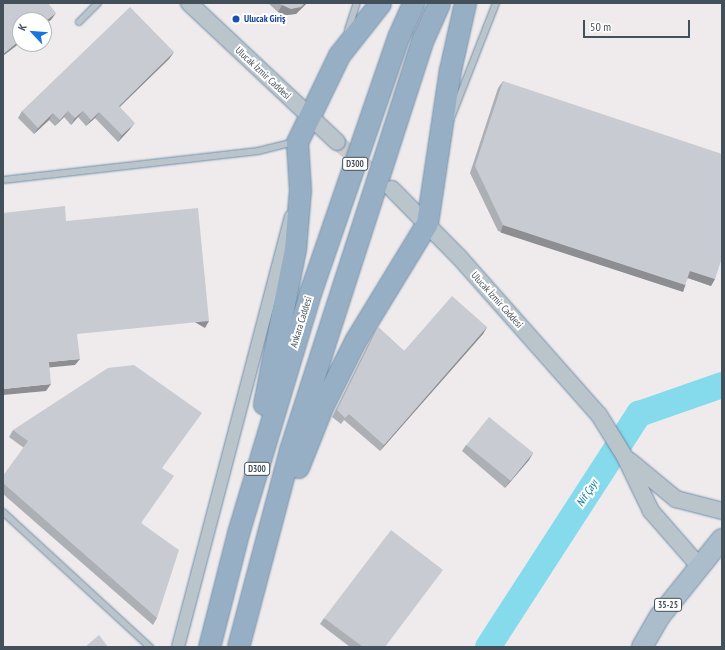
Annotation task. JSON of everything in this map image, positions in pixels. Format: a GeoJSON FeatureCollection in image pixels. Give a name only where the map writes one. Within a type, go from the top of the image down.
{"type":"FeatureCollection","features":[{"type":"Feature","properties":{"kind":"highway"},"geometry":{"type":"LineString","coordinates":[[238,533],[295,249],[300,190],[297,142],[340,55],[380,3]]}},
{"type":"Feature","properties":{"kind":"highway","name":"Ankara Caddesi"},"geometry":{"type":"LineString","coordinates":[[209,647],[238,533],[310,293],[399,35],[413,3]]}},
{"type":"Feature","properties":{"kind":"highway","name":"D300"},"geometry":{"type":"LineString","coordinates":[[238,647],[297,428],[423,39],[439,3]]}},
{"type":"Feature","properties":{"kind":"highway"},"geometry":{"type":"LineString","coordinates":[[249,605],[322,407],[355,341],[427,222],[441,144],[450,70],[466,3]]}},
{"type":"Feature","properties":{"kind":"main road","name":"35-25"},"geometry":{"type":"LineString","coordinates":[[642,647],[660,616],[722,539]]}},
{"type":"Feature","properties":{"kind":"street","name":"Ulucak İzmir Caddesi"},"geometry":{"type":"LineString","coordinates":[[189,3],[337,142]]}},
{"type":"Feature","properties":{"kind":"street","name":"Ulucak İzmir Caddesi"},"geometry":{"type":"LineString","coordinates":[[392,189],[427,222],[600,415],[625,457]]}},
{"type":"Feature","properties":{"kind":"street"},"geometry":{"type":"LineString","coordinates":[[178,647],[251,376],[286,233],[300,190]]}},
{"type":"Feature","properties":{"kind":"street"},"geometry":{"type":"LineString","coordinates":[[625,457],[676,499],[722,511]]}},
{"type":"Feature","properties":{"kind":"street"},"geometry":{"type":"LineString","coordinates":[[625,457],[651,511],[700,566]]}},
{"type":"Feature","properties":{"kind":"lane"},"geometry":{"type":"LineString","coordinates":[[79,22],[98,3]]}},
{"type":"Feature","properties":{"kind":"lane"},"geometry":{"type":"LineString","coordinates":[[340,55],[357,3]]}},
{"type":"Feature","properties":{"kind":"lane"},"geometry":{"type":"LineString","coordinates":[[441,144],[496,3]]}},
{"type":"Feature","properties":{"kind":"lane"},"geometry":{"type":"LineString","coordinates":[[3,180],[258,151],[297,142]]}},
{"type":"Feature","properties":{"kind":"lane"},"geometry":{"type":"LineString","coordinates":[[3,512],[150,647]]}},
{"type":"Feature","properties":{"kind":"building"},"geometry":{"type":"Polygon","coordinates":[[[3,3],[48,3],[56,13],[52,16],[52,12],[12,12],[12,47],[3,54],[3,3]]]}},
{"type":"Feature","properties":{"kind":"building"},"geometry":{"type":"Polygon","coordinates":[[[279,3],[305,3],[301,7],[291,9],[279,3]]]}},
{"type":"Feature","properties":{"kind":"building"},"geometry":{"type":"Polygon","coordinates":[[[130,7],[174,52],[119,106],[135,123],[122,135],[99,112],[91,120],[83,111],[75,118],[68,111],[60,120],[53,113],[38,128],[22,111],[130,7]]]}},
{"type":"Feature","properties":{"kind":"building"},"geometry":{"type":"Polygon","coordinates":[[[503,81],[722,154],[722,258],[715,279],[690,271],[685,285],[503,225],[475,166],[503,81]]]}},
{"type":"Feature","properties":{"kind":"building"},"geometry":{"type":"Polygon","coordinates":[[[65,206],[66,221],[198,208],[209,321],[77,334],[80,359],[49,362],[51,384],[3,389],[3,213],[65,206]]]}},
{"type":"Feature","properties":{"kind":"building"},"geometry":{"type":"Polygon","coordinates":[[[452,296],[487,327],[384,445],[349,414],[345,418],[337,410],[378,327],[404,351],[452,296]]]}},
{"type":"Feature","properties":{"kind":"building"},"geometry":{"type":"Polygon","coordinates":[[[134,365],[202,413],[162,468],[174,476],[141,523],[179,550],[157,618],[3,483],[3,476],[28,441],[13,430],[108,368],[134,365]]]}},
{"type":"Feature","properties":{"kind":"building"},"geometry":{"type":"Polygon","coordinates":[[[489,417],[533,453],[511,481],[466,445],[489,417]]]}},
{"type":"Feature","properties":{"kind":"building"},"geometry":{"type":"Polygon","coordinates":[[[391,530],[443,570],[385,647],[363,647],[324,618],[391,530]]]}},
{"type":"Feature","properties":{"kind":"building"},"geometry":{"type":"Polygon","coordinates":[[[99,635],[108,647],[85,647],[99,635]]]}},
{"type":"Feature","properties":{"kind":"waterway","name":"Nif Çayı"},"geometry":{"type":"LineString","coordinates":[[488,647],[639,414],[722,385]]}},
{"type":"Feature","properties":{"kind":"tunnel"},"geometry":{"type":"LineString","coordinates":[[337,142],[386,184]]}},
{"type":"Feature","properties":{"kind":"place","name":"Ulucak Giriş"},"geometry":{"type":"Point","coordinates":[236,19]}}]}
